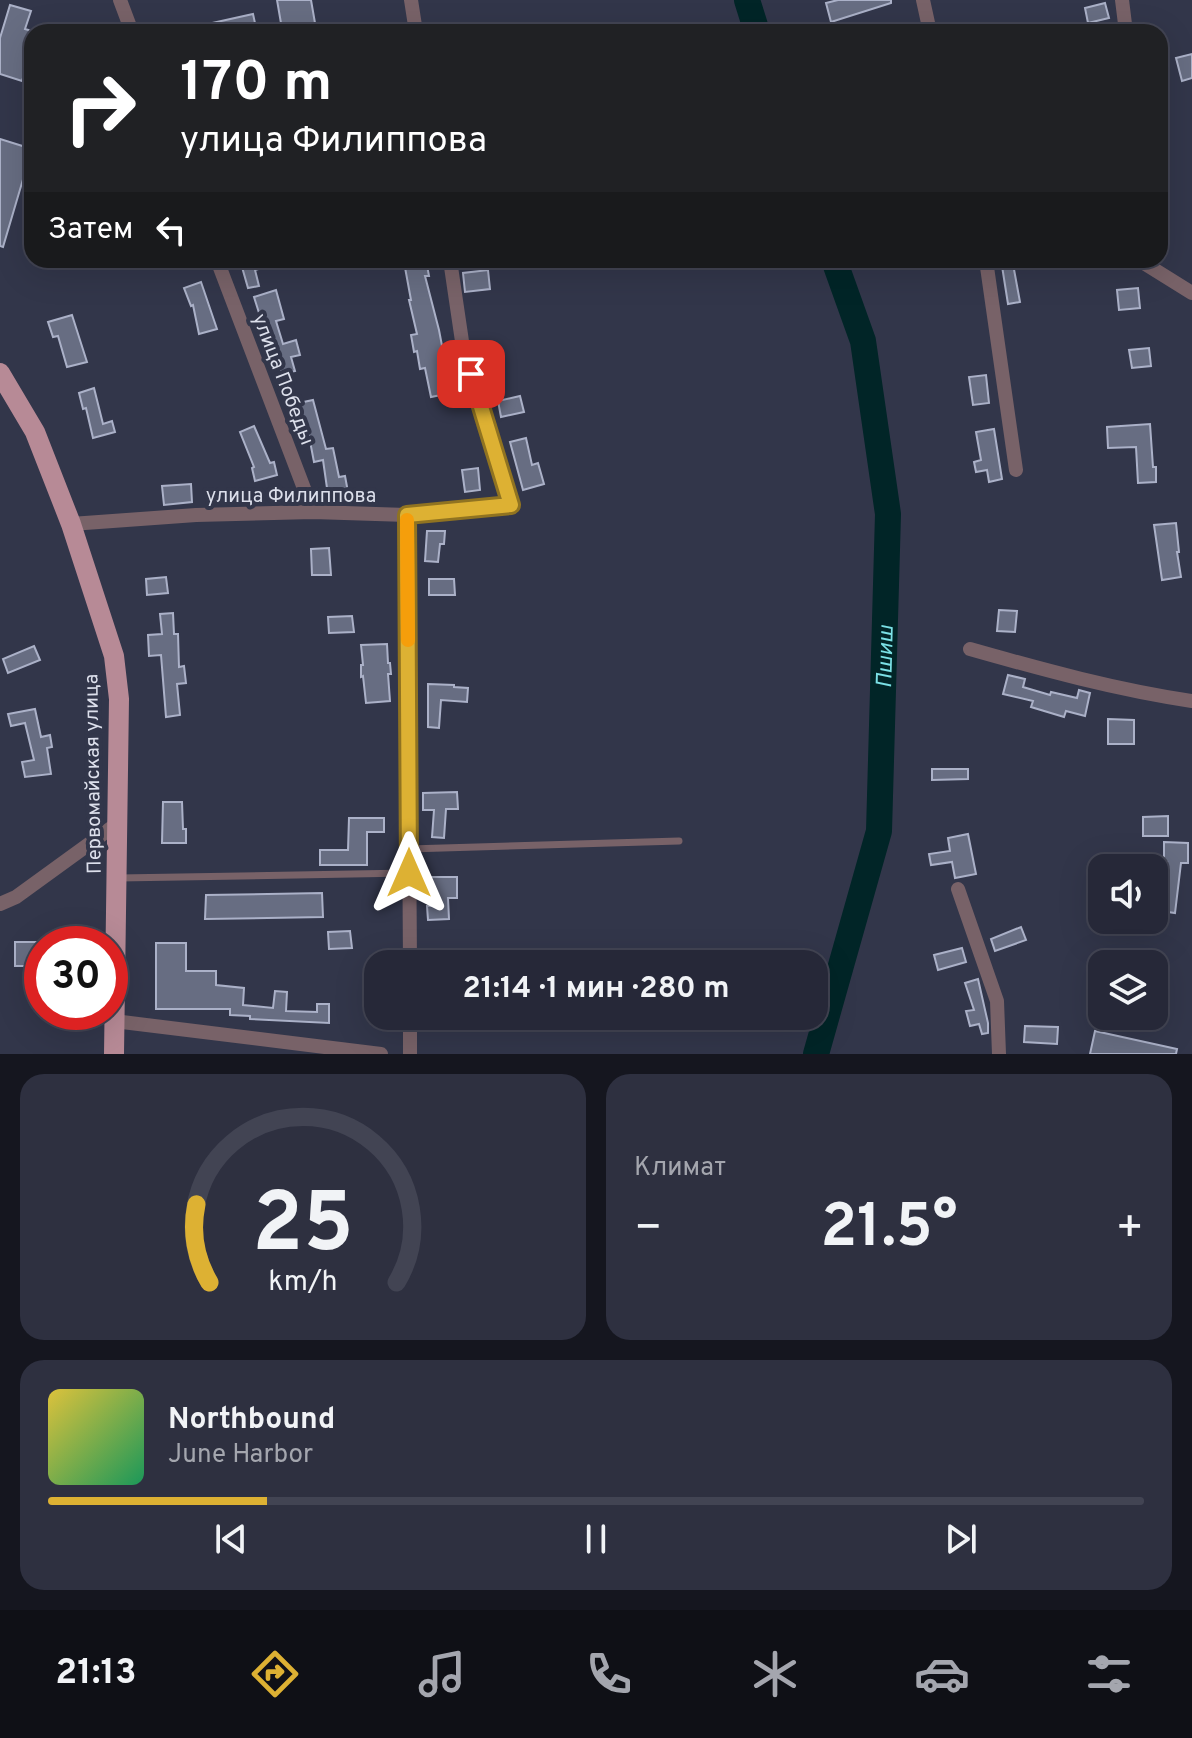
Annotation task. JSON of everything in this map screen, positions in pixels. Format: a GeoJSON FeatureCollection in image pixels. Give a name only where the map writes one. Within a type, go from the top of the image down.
{"type":"FeatureCollection","features":[{"type":"Feature","properties":{"kind":"main road","name":"Первомайская улица"},"geometry":{"type":"LineString","coordinates":[[0,373],[35,432],[71,524],[114,656],[119,699],[116,926]]}},
{"type":"Feature","properties":{"kind":"main road","name":"Первомайская улица"},"geometry":{"type":"LineString","coordinates":[[114,1030],[114,1054]]}},
{"type":"Feature","properties":{"kind":"street"},"geometry":{"type":"LineString","coordinates":[[120,0],[129,24]]}},
{"type":"Feature","properties":{"kind":"street"},"geometry":{"type":"LineString","coordinates":[[411,0],[415,24]]}},
{"type":"Feature","properties":{"kind":"street"},"geometry":{"type":"LineString","coordinates":[[923,0],[928,24]]}},
{"type":"Feature","properties":{"kind":"street"},"geometry":{"type":"LineString","coordinates":[[1122,0],[1125,24]]}},
{"type":"Feature","properties":{"kind":"street","name":"улица Победы"},"geometry":{"type":"LineString","coordinates":[[220,268],[313,512]]}},
{"type":"Feature","properties":{"kind":"street","name":"улица Филиппова"},"geometry":{"type":"LineString","coordinates":[[71,524],[196,515],[313,512],[407,515],[511,505],[463,348],[451,268]]}},
{"type":"Feature","properties":{"kind":"street"},"geometry":{"type":"LineString","coordinates":[[987,268],[1016,470]]}},
{"type":"Feature","properties":{"kind":"street"},"geometry":{"type":"LineString","coordinates":[[1152,268],[1192,293]]}},
{"type":"Feature","properties":{"kind":"street"},"geometry":{"type":"LineString","coordinates":[[407,515],[410,950]]}},
{"type":"Feature","properties":{"kind":"street"},"geometry":{"type":"LineString","coordinates":[[970,649],[1141,693],[1192,701]]}},
{"type":"Feature","properties":{"kind":"street"},"geometry":{"type":"LineString","coordinates":[[0,904],[16,897],[118,823]]}},
{"type":"Feature","properties":{"kind":"street"},"geometry":{"type":"LineString","coordinates":[[958,889],[997,1001],[999,1054]]}},
{"type":"Feature","properties":{"kind":"street"},"geometry":{"type":"LineString","coordinates":[[128,1023],[381,1054]]}},
{"type":"Feature","properties":{"kind":"street"},"geometry":{"type":"LineString","coordinates":[[410,1030],[410,1054]]}},
{"type":"Feature","properties":{"kind":"lane"},"geometry":{"type":"LineString","coordinates":[[409,849],[679,841]]}},
{"type":"Feature","properties":{"kind":"lane"},"geometry":{"type":"LineString","coordinates":[[117,878],[409,873]]}},
{"type":"Feature","properties":{"kind":"building"},"geometry":{"type":"Polygon","coordinates":[[[277,0],[311,0],[315,23],[281,24],[277,0]]]}},
{"type":"Feature","properties":{"kind":"building"},"geometry":{"type":"Polygon","coordinates":[[[838,0],[891,0],[891,3],[831,22],[826,3],[838,0]]]}},
{"type":"Feature","properties":{"kind":"building"},"geometry":{"type":"Polygon","coordinates":[[[1105,3],[1109,18],[1088,23],[1085,8],[1105,3]]]}},
{"type":"Feature","properties":{"kind":"building"},"geometry":{"type":"Polygon","coordinates":[[[10,5],[31,11],[24,24],[22,81],[0,74],[0,38],[10,5]]]}},
{"type":"Feature","properties":{"kind":"building"},"geometry":{"type":"Polygon","coordinates":[[[253,14],[255,24],[208,24],[253,14]]]}},
{"type":"Feature","properties":{"kind":"building"},"geometry":{"type":"Polygon","coordinates":[[[1192,54],[1192,78],[1182,81],[1176,58],[1192,54]]]}},
{"type":"Feature","properties":{"kind":"building"},"geometry":{"type":"Polygon","coordinates":[[[0,139],[24,146],[24,176],[3,247],[0,246],[0,139]]]}},
{"type":"Feature","properties":{"kind":"building"},"geometry":{"type":"Polygon","coordinates":[[[242,268],[262,268],[255,270],[259,286],[248,288],[242,268]]]}},
{"type":"Feature","properties":{"kind":"building"},"geometry":{"type":"Polygon","coordinates":[[[405,268],[428,268],[429,276],[425,276],[451,393],[431,397],[425,368],[420,369],[417,351],[414,352],[411,335],[417,334],[405,268]]]}},
{"type":"Feature","properties":{"kind":"building"},"geometry":{"type":"Polygon","coordinates":[[[1002,268],[1014,268],[1020,302],[1008,304],[1002,268]]]}},
{"type":"Feature","properties":{"kind":"building"},"geometry":{"type":"Polygon","coordinates":[[[488,270],[490,289],[465,292],[463,273],[488,270]]]}},
{"type":"Feature","properties":{"kind":"building"},"geometry":{"type":"Polygon","coordinates":[[[201,282],[217,329],[199,334],[193,305],[184,288],[201,282]]]}},
{"type":"Feature","properties":{"kind":"building"},"geometry":{"type":"Polygon","coordinates":[[[1138,288],[1140,308],[1119,310],[1117,290],[1138,288]]]}},
{"type":"Feature","properties":{"kind":"building"},"geometry":{"type":"Polygon","coordinates":[[[276,290],[284,319],[276,321],[283,344],[296,340],[300,355],[291,357],[295,371],[282,374],[278,361],[272,363],[254,297],[276,290]]]}},
{"type":"Feature","properties":{"kind":"building"},"geometry":{"type":"Polygon","coordinates":[[[72,315],[87,362],[67,367],[58,336],[53,337],[48,322],[72,315]]]}},
{"type":"Feature","properties":{"kind":"building"},"geometry":{"type":"Polygon","coordinates":[[[1149,348],[1151,366],[1132,368],[1129,350],[1149,348]]]}},
{"type":"Feature","properties":{"kind":"building"},"geometry":{"type":"Polygon","coordinates":[[[498,351],[501,368],[481,372],[478,354],[498,351]]]}},
{"type":"Feature","properties":{"kind":"building"},"geometry":{"type":"Polygon","coordinates":[[[986,375],[989,403],[973,405],[969,377],[986,375]]]}},
{"type":"Feature","properties":{"kind":"building"},"geometry":{"type":"Polygon","coordinates":[[[94,388],[103,424],[112,421],[115,432],[93,438],[79,393],[94,388]]]}},
{"type":"Feature","properties":{"kind":"building"},"geometry":{"type":"Polygon","coordinates":[[[520,396],[524,412],[501,417],[498,401],[520,396]]]}},
{"type":"Feature","properties":{"kind":"building"},"geometry":{"type":"Polygon","coordinates":[[[313,400],[326,449],[333,448],[339,477],[345,476],[348,492],[328,495],[323,460],[314,462],[309,436],[305,437],[300,417],[297,418],[294,404],[313,400]]]}},
{"type":"Feature","properties":{"kind":"building"},"geometry":{"type":"Polygon","coordinates":[[[1150,424],[1156,482],[1138,483],[1136,447],[1108,448],[1107,427],[1150,424]]]}},
{"type":"Feature","properties":{"kind":"building"},"geometry":{"type":"Polygon","coordinates":[[[254,426],[270,463],[274,462],[277,475],[255,481],[254,467],[240,432],[254,426]]]}},
{"type":"Feature","properties":{"kind":"building"},"geometry":{"type":"Polygon","coordinates":[[[994,429],[1002,479],[989,482],[987,470],[976,472],[974,462],[981,460],[976,432],[994,429]]]}},
{"type":"Feature","properties":{"kind":"building"},"geometry":{"type":"Polygon","coordinates":[[[526,438],[532,465],[538,463],[544,484],[523,490],[510,442],[526,438]]]}},
{"type":"Feature","properties":{"kind":"building"},"geometry":{"type":"Polygon","coordinates":[[[478,468],[480,490],[465,492],[462,470],[478,468]]]}},
{"type":"Feature","properties":{"kind":"building"},"geometry":{"type":"Polygon","coordinates":[[[191,484],[192,502],[164,505],[162,486],[191,484]]]}},
{"type":"Feature","properties":{"kind":"building"},"geometry":{"type":"Polygon","coordinates":[[[1176,523],[1181,577],[1162,580],[1154,525],[1176,523]]]}},
{"type":"Feature","properties":{"kind":"building"},"geometry":{"type":"Polygon","coordinates":[[[427,531],[445,531],[438,562],[425,561],[427,531]]]}},
{"type":"Feature","properties":{"kind":"building"},"geometry":{"type":"Polygon","coordinates":[[[329,548],[331,575],[312,575],[311,549],[329,548]]]}},
{"type":"Feature","properties":{"kind":"building"},"geometry":{"type":"Polygon","coordinates":[[[166,577],[168,593],[147,595],[146,579],[166,577]]]}},
{"type":"Feature","properties":{"kind":"building"},"geometry":{"type":"Polygon","coordinates":[[[429,579],[454,579],[455,595],[429,595],[429,579]]]}},
{"type":"Feature","properties":{"kind":"building"},"geometry":{"type":"Polygon","coordinates":[[[999,610],[1017,611],[1015,632],[997,631],[999,610]]]}},
{"type":"Feature","properties":{"kind":"building"},"geometry":{"type":"Polygon","coordinates":[[[173,613],[174,634],[178,634],[179,667],[184,666],[186,683],[177,684],[180,715],[166,717],[161,655],[149,656],[148,635],[162,634],[160,614],[173,613]]]}},
{"type":"Feature","properties":{"kind":"building"},"geometry":{"type":"Polygon","coordinates":[[[352,616],[354,632],[329,633],[328,617],[352,616]]]}},
{"type":"Feature","properties":{"kind":"building"},"geometry":{"type":"Polygon","coordinates":[[[387,644],[391,674],[388,674],[390,701],[366,703],[361,677],[361,645],[387,644]]]}},
{"type":"Feature","properties":{"kind":"building"},"geometry":{"type":"Polygon","coordinates":[[[34,646],[40,660],[8,673],[3,659],[34,646]]]}},
{"type":"Feature","properties":{"kind":"building"},"geometry":{"type":"Polygon","coordinates":[[[1008,675],[1025,679],[1023,687],[1050,695],[1051,692],[1077,698],[1079,690],[1090,693],[1085,716],[1066,711],[1064,717],[1031,707],[1033,701],[1003,694],[1008,675]]]}},
{"type":"Feature","properties":{"kind":"building"},"geometry":{"type":"Polygon","coordinates":[[[428,684],[468,688],[467,702],[441,700],[439,728],[428,727],[428,684]]]}},
{"type":"Feature","properties":{"kind":"building"},"geometry":{"type":"Polygon","coordinates":[[[35,709],[41,737],[50,735],[52,747],[47,748],[51,774],[25,777],[22,762],[34,760],[25,723],[11,726],[8,714],[35,709]]]}},
{"type":"Feature","properties":{"kind":"building"},"geometry":{"type":"Polygon","coordinates":[[[1108,719],[1134,720],[1134,744],[1108,744],[1108,719]]]}},
{"type":"Feature","properties":{"kind":"building"},"geometry":{"type":"Polygon","coordinates":[[[932,769],[968,769],[968,779],[932,780],[932,769]]]}},
{"type":"Feature","properties":{"kind":"building"},"geometry":{"type":"Polygon","coordinates":[[[457,792],[458,809],[446,809],[444,838],[432,837],[434,810],[423,810],[423,793],[457,792]]]}},
{"type":"Feature","properties":{"kind":"building"},"geometry":{"type":"Polygon","coordinates":[[[163,802],[182,802],[186,843],[162,843],[163,802]]]}},
{"type":"Feature","properties":{"kind":"building"},"geometry":{"type":"Polygon","coordinates":[[[1168,816],[1168,836],[1143,836],[1143,817],[1168,816]]]}},
{"type":"Feature","properties":{"kind":"building"},"geometry":{"type":"Polygon","coordinates":[[[349,818],[384,818],[384,832],[367,832],[367,865],[320,865],[320,850],[348,850],[349,818]]]}},
{"type":"Feature","properties":{"kind":"building"},"geometry":{"type":"Polygon","coordinates":[[[968,834],[976,874],[955,878],[952,862],[931,865],[929,854],[950,851],[948,838],[968,834]]]}},
{"type":"Feature","properties":{"kind":"building"},"geometry":{"type":"Polygon","coordinates":[[[1164,842],[1188,843],[1188,863],[1181,863],[1175,913],[1168,912],[1168,854],[1164,854],[1164,842]]]}},
{"type":"Feature","properties":{"kind":"building"},"geometry":{"type":"Polygon","coordinates":[[[431,877],[457,877],[457,898],[448,898],[449,919],[428,920],[431,877]]]}},
{"type":"Feature","properties":{"kind":"building"},"geometry":{"type":"Polygon","coordinates":[[[322,893],[323,917],[205,919],[206,895],[322,893]]]}},
{"type":"Feature","properties":{"kind":"building"},"geometry":{"type":"Polygon","coordinates":[[[1021,927],[1026,940],[995,951],[991,939],[1021,927]]]}},
{"type":"Feature","properties":{"kind":"building"},"geometry":{"type":"Polygon","coordinates":[[[350,931],[352,948],[329,949],[328,932],[350,931]]]}},
{"type":"Feature","properties":{"kind":"building"},"geometry":{"type":"Polygon","coordinates":[[[15,942],[24,942],[24,966],[15,966],[15,942]]]}},
{"type":"Feature","properties":{"kind":"building"},"geometry":{"type":"Polygon","coordinates":[[[156,943],[186,943],[186,971],[216,971],[216,985],[244,988],[243,1005],[273,1008],[275,991],[287,992],[286,1011],[317,1012],[317,1004],[329,1004],[329,1023],[250,1019],[250,1016],[230,1015],[230,1009],[156,1009],[156,943]]]}},
{"type":"Feature","properties":{"kind":"building"},"geometry":{"type":"Polygon","coordinates":[[[962,948],[966,962],[938,970],[934,955],[962,948]]]}},
{"type":"Feature","properties":{"kind":"building"},"geometry":{"type":"Polygon","coordinates":[[[978,979],[988,1023],[988,1033],[982,1034],[979,1024],[970,1026],[966,1011],[974,1010],[965,983],[978,979]]]}},
{"type":"Feature","properties":{"kind":"building"},"geometry":{"type":"Polygon","coordinates":[[[1025,1026],[1058,1027],[1057,1044],[1024,1042],[1025,1026]]]}},
{"type":"Feature","properties":{"kind":"building"},"geometry":{"type":"Polygon","coordinates":[[[1095,1031],[1177,1049],[1176,1054],[1090,1054],[1095,1031]]]}},
{"type":"Feature","properties":{"kind":"waterway","name":"Пшиш"},"geometry":{"type":"LineString","coordinates":[[747,0],[754,24]]}},
{"type":"Feature","properties":{"kind":"waterway","name":"Пшиш"},"geometry":{"type":"LineString","coordinates":[[816,1054],[879,831],[888,514],[863,341],[837,268]]}},
{"type":"Feature","properties":{"kind":"slow traffic"},"geometry":{"type":"LineString","coordinates":[[407,520],[408,640]]}},
{"type":"Feature","properties":{"kind":"route"},"geometry":{"type":"LineString","coordinates":[[409,873],[407,515],[511,505],[471,374]]}}]}
